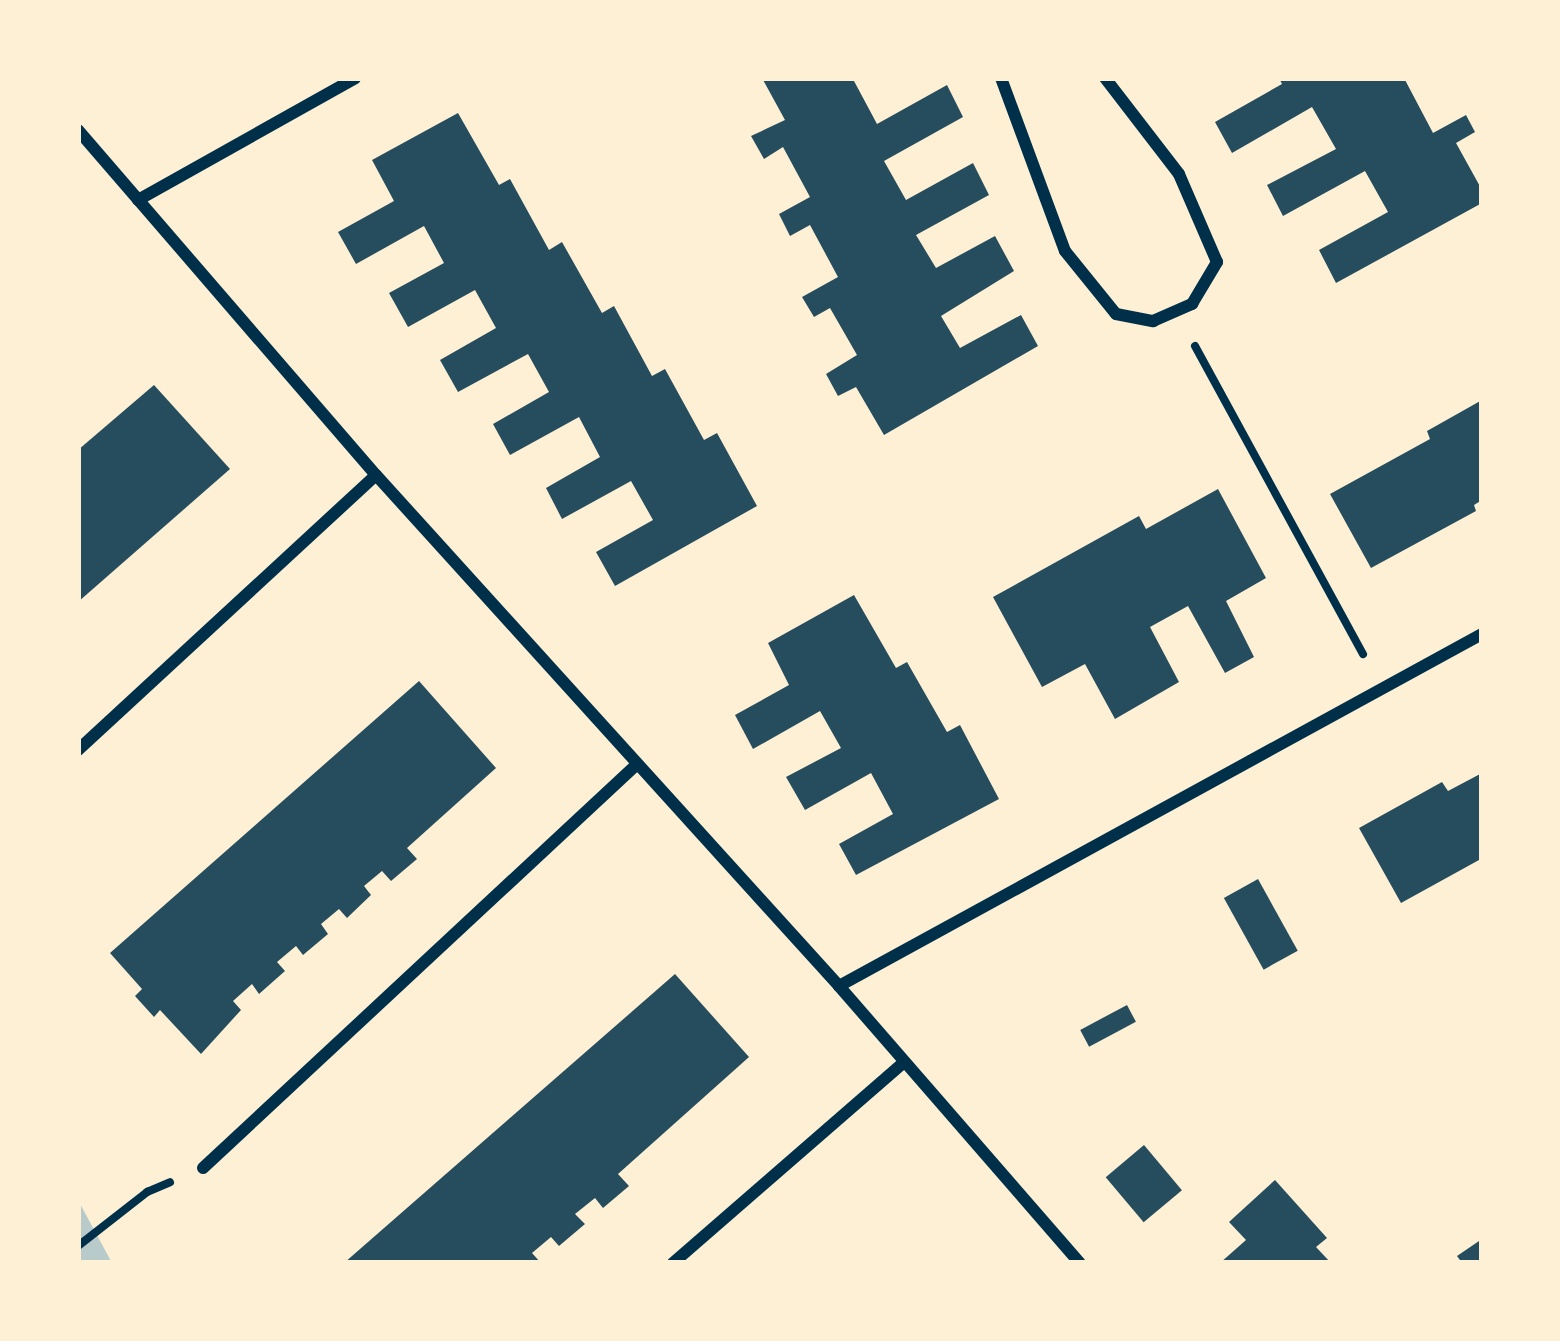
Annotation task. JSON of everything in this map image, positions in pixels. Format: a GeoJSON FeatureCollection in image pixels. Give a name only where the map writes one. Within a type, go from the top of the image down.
{"type":"FeatureCollection","features":[{"type":"Feature","properties":{"kind":"street"},"geometry":{"type":"LineString","coordinates":[[138,200],[356,78]]}},
{"type":"Feature","properties":{"kind":"street"},"geometry":{"type":"LineString","coordinates":[[1001,78],[1065,251],[1116,314],[1153,321],[1192,304],[1217,262],[1179,174],[1105,78]]}},
{"type":"Feature","properties":{"kind":"street"},"geometry":{"type":"LineString","coordinates":[[78,130],[376,475],[839,986],[1080,1263]]}},
{"type":"Feature","properties":{"kind":"street"},"geometry":{"type":"LineString","coordinates":[[78,750],[376,475]]}},
{"type":"Feature","properties":{"kind":"street"},"geometry":{"type":"LineString","coordinates":[[839,986],[1482,634]]}},
{"type":"Feature","properties":{"kind":"street"},"geometry":{"type":"LineString","coordinates":[[203,1168],[635,766]]}},
{"type":"Feature","properties":{"kind":"street"},"geometry":{"type":"LineString","coordinates":[[673,1263],[904,1062]]}},
{"type":"Feature","properties":{"kind":"path"},"geometry":{"type":"LineString","coordinates":[[1175,311],[1358,638],[1375,690]]}},
{"type":"Feature","properties":{"kind":"path"},"geometry":{"type":"LineString","coordinates":[[78,1246],[147,1192],[203,1168]]}},
{"type":"Feature","properties":{"kind":"shaded area"},"geometry":{"type":"Polygon","coordinates":[[[78,1200],[112,1263],[78,1263],[78,1200]]]}},
{"type":"Feature","properties":{"kind":"building"},"geometry":{"type":"Polygon","coordinates":[[[762,78],[860,78],[854,81],[877,124],[947,85],[963,117],[884,161],[906,200],[973,163],[989,195],[916,235],[936,268],[995,236],[1014,271],[941,316],[960,348],[1021,315],[1038,346],[884,435],[856,387],[838,396],[826,374],[857,355],[830,308],[814,317],[802,297],[838,277],[810,225],[790,236],[779,214],[810,197],[783,147],[764,159],[751,136],[785,120],[762,78]]]}},
{"type":"Feature","properties":{"kind":"building"},"geometry":{"type":"Polygon","coordinates":[[[1279,78],[1404,78],[1433,133],[1466,115],[1475,132],[1456,143],[1482,190],[1482,203],[1336,283],[1319,250],[1388,212],[1365,171],[1283,216],[1267,185],[1336,149],[1312,107],[1232,153],[1215,122],[1282,84],[1279,78]]]}},
{"type":"Feature","properties":{"kind":"building"},"geometry":{"type":"Polygon","coordinates":[[[458,113],[499,185],[510,179],[549,250],[562,242],[602,313],[614,306],[652,376],[665,369],[704,440],[717,433],[757,506],[615,586],[596,552],[653,520],[631,481],[562,519],[546,488],[600,457],[579,417],[510,455],[493,424],[549,392],[528,354],[458,392],[440,360],[496,328],[475,290],[408,327],[389,293],[444,263],[424,226],[356,264],[338,232],[394,201],[372,160],[458,113]]]}},
{"type":"Feature","properties":{"kind":"building"},"geometry":{"type":"Polygon","coordinates":[[[154,385],[230,469],[78,602],[78,450],[154,385]]]}},
{"type":"Feature","properties":{"kind":"building"},"geometry":{"type":"Polygon","coordinates":[[[1482,400],[1482,500],[1474,505],[1476,511],[1371,568],[1330,494],[1430,439],[1427,431],[1482,400]]]}},
{"type":"Feature","properties":{"kind":"building"},"geometry":{"type":"Polygon","coordinates":[[[1218,489],[1266,578],[1226,601],[1254,657],[1225,673],[1188,606],[1150,627],[1179,682],[1115,719],[1085,664],[1042,687],[993,597],[1139,516],[1146,529],[1218,489]]]}},
{"type":"Feature","properties":{"kind":"building"},"geometry":{"type":"Polygon","coordinates":[[[854,595],[896,668],[907,662],[947,732],[960,725],[999,799],[856,875],[839,844],[893,814],[871,773],[805,810],[786,777],[841,748],[820,711],[753,749],[735,715],[789,685],[768,643],[854,595]]]}},
{"type":"Feature","properties":{"kind":"building"},"geometry":{"type":"Polygon","coordinates":[[[419,681],[496,768],[407,848],[417,859],[391,881],[382,871],[364,886],[371,895],[347,918],[339,909],[321,924],[328,934],[303,955],[296,946],[277,962],[285,971],[259,994],[252,984],[233,1001],[241,1010],[201,1054],[160,1010],[154,1017],[135,996],[142,989],[110,953],[419,681]]]}},
{"type":"Feature","properties":{"kind":"building"},"geometry":{"type":"Polygon","coordinates":[[[1482,773],[1482,865],[1479,860],[1401,903],[1359,828],[1442,782],[1448,791],[1482,773]]]}},
{"type":"Feature","properties":{"kind":"building"},"geometry":{"type":"Polygon","coordinates":[[[1258,879],[1298,951],[1264,970],[1224,898],[1258,879]]]}},
{"type":"Feature","properties":{"kind":"building"},"geometry":{"type":"Polygon","coordinates":[[[675,974],[749,1057],[618,1174],[629,1186],[603,1208],[595,1198],[575,1214],[585,1224],[559,1246],[551,1237],[532,1253],[541,1263],[344,1263],[675,974]]]}},
{"type":"Feature","properties":{"kind":"building"},"geometry":{"type":"Polygon","coordinates":[[[1127,1005],[1136,1022],[1089,1047],[1080,1030],[1127,1005]]]}},
{"type":"Feature","properties":{"kind":"building"},"geometry":{"type":"Polygon","coordinates":[[[1144,1145],[1182,1190],[1144,1222],[1106,1177],[1144,1145]]]}},
{"type":"Feature","properties":{"kind":"building"},"geometry":{"type":"Polygon","coordinates":[[[1275,1180],[1327,1238],[1316,1247],[1331,1263],[1220,1263],[1246,1240],[1229,1222],[1275,1180]]]}},
{"type":"Feature","properties":{"kind":"building"},"geometry":{"type":"Polygon","coordinates":[[[1482,1239],[1482,1263],[1462,1263],[1457,1256],[1482,1239]]]}}]}
